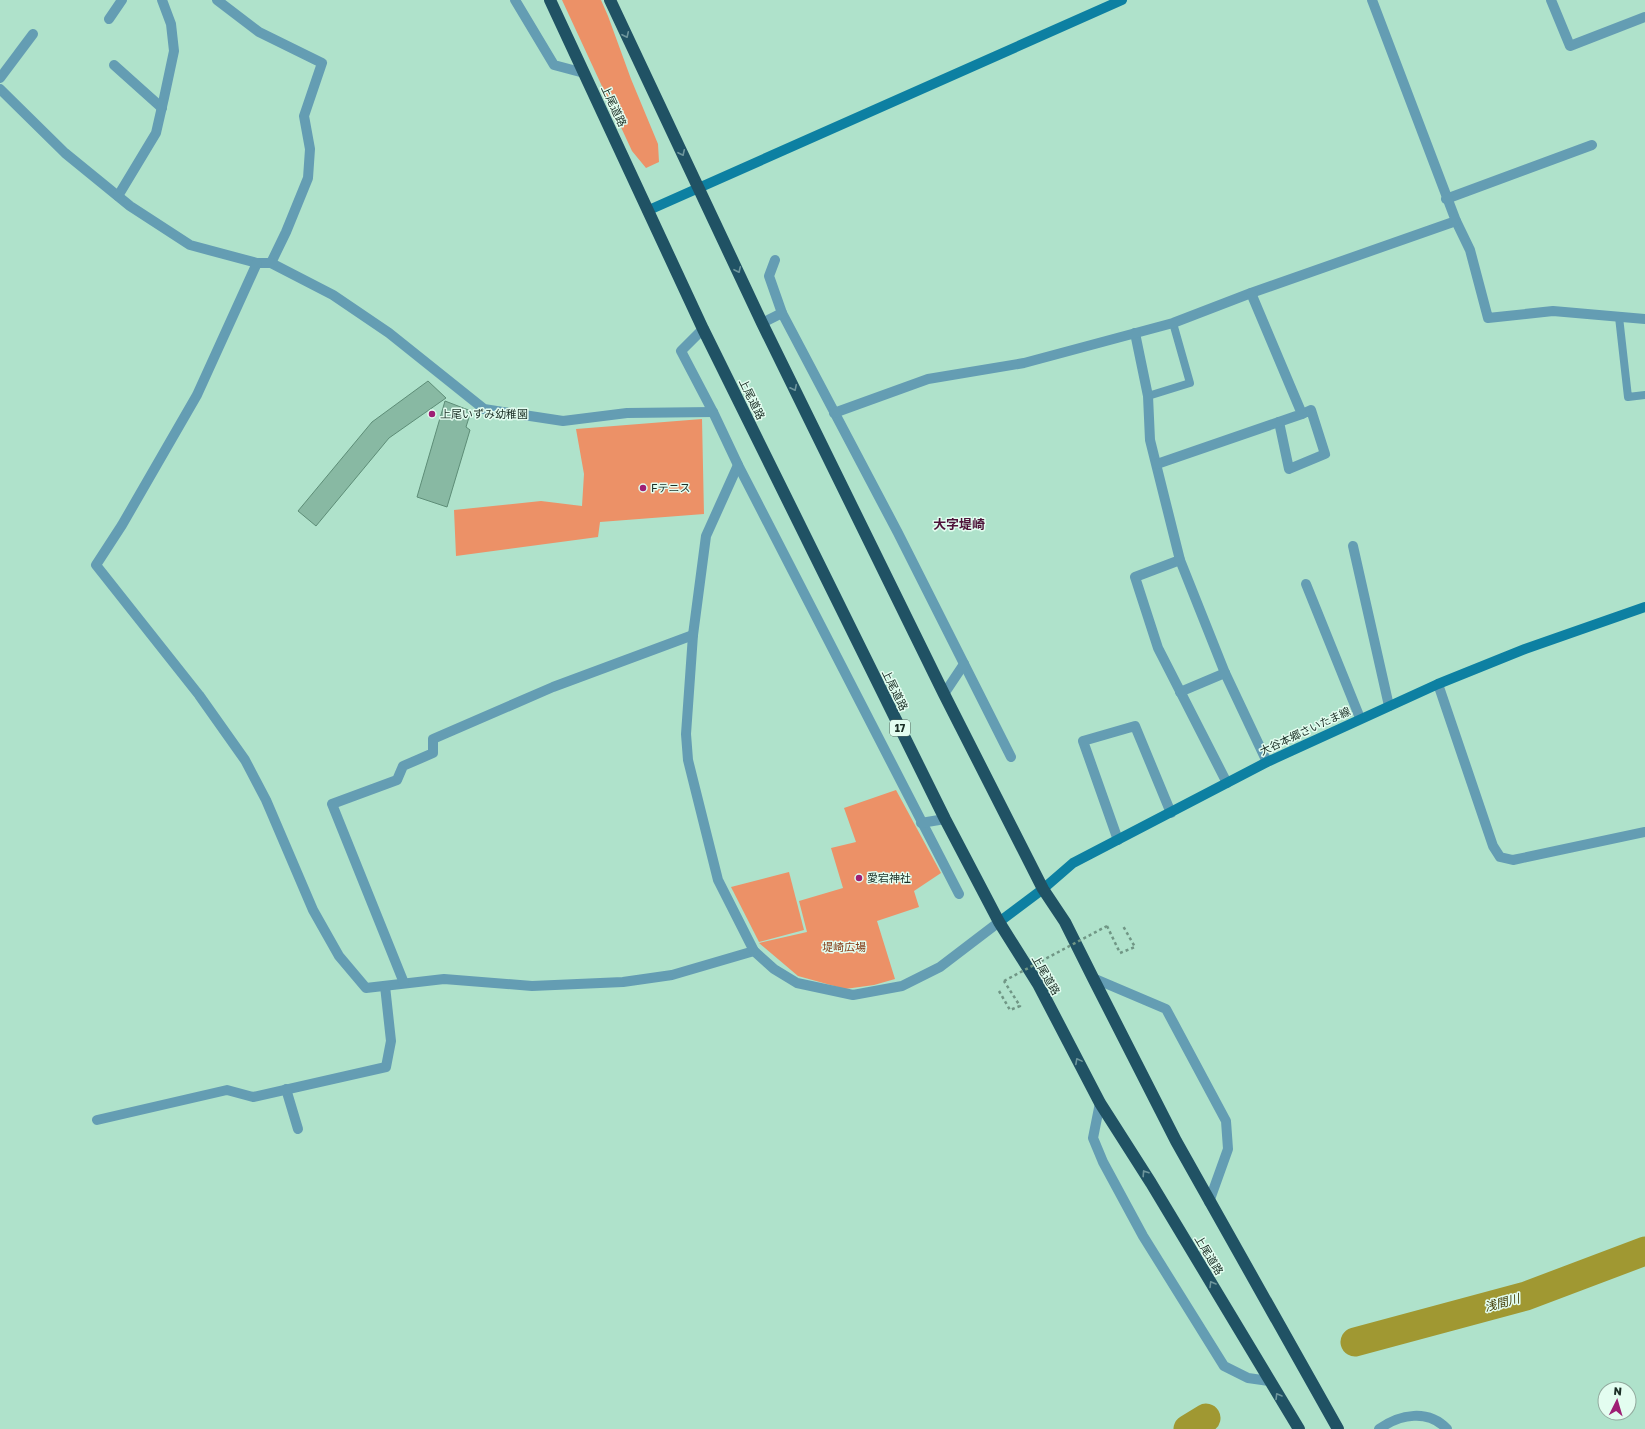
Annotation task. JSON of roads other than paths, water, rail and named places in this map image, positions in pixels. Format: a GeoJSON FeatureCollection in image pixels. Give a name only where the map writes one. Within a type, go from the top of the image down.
{"type":"FeatureCollection","features":[{"type":"Feature","properties":{"kind":"highway","name":"上尾道路"},"geometry":{"type":"LineString","coordinates":[[550,0],[649,210],[703,329],[945,820],[999,922],[1038,984],[1100,1102],[1151,1183],[1299,1429]]}},
{"type":"Feature","properties":{"kind":"highway"},"geometry":{"type":"LineString","coordinates":[[610,0],[762,323],[944,694],[1043,889],[1064,922],[1176,1141],[1209,1202],[1338,1429]]}},
{"type":"Feature","properties":{"kind":"main road"},"geometry":{"type":"LineString","coordinates":[[649,210],[1122,0]]}},
{"type":"Feature","properties":{"kind":"main road","name":"大谷本郷さいたま線"},"geometry":{"type":"LineString","coordinates":[[999,922],[1043,889],[1074,863],[1267,762],[1360,718],[1438,684],[1525,649],[1645,607]]}},
{"type":"Feature","properties":{"kind":"street"},"geometry":{"type":"LineString","coordinates":[[110,18],[122,0]]}},
{"type":"Feature","properties":{"kind":"street"},"geometry":{"type":"LineString","coordinates":[[118,196],[156,133],[162,108],[174,51],[171,24],[162,0]]}},
{"type":"Feature","properties":{"kind":"street"},"geometry":{"type":"LineString","coordinates":[[217,0],[259,32],[322,63],[304,116],[310,149],[308,178],[286,232],[271,263]]}},
{"type":"Feature","properties":{"kind":"street"},"geometry":{"type":"LineString","coordinates":[[515,0],[554,65],[584,73]]}},
{"type":"Feature","properties":{"kind":"street"},"geometry":{"type":"LineString","coordinates":[[1372,0],[1446,199],[1470,250],[1488,318],[1553,311],[1645,319]]}},
{"type":"Feature","properties":{"kind":"street"},"geometry":{"type":"LineString","coordinates":[[1551,0],[1570,46],[1645,17]]}},
{"type":"Feature","properties":{"kind":"street"},"geometry":{"type":"LineString","coordinates":[[0,78],[33,34]]}},
{"type":"Feature","properties":{"kind":"street"},"geometry":{"type":"LineString","coordinates":[[114,65],[162,108]]}},
{"type":"Feature","properties":{"kind":"street"},"geometry":{"type":"LineString","coordinates":[[0,89],[65,153],[118,196],[190,245],[257,263],[271,263],[334,295],[389,333],[484,409],[563,421],[627,413],[713,412]]}},
{"type":"Feature","properties":{"kind":"street"},"geometry":{"type":"LineString","coordinates":[[1446,199],[1592,145]]}},
{"type":"Feature","properties":{"kind":"street"},"geometry":{"type":"LineString","coordinates":[[834,413],[928,380],[1024,363],[1173,323],[1251,293],[1456,220]]}},
{"type":"Feature","properties":{"kind":"street"},"geometry":{"type":"LineString","coordinates":[[775,260],[769,276],[782,313],[898,533],[1011,758]]}},
{"type":"Feature","properties":{"kind":"street"},"geometry":{"type":"LineString","coordinates":[[257,263],[196,395],[122,525],[96,565],[199,695],[245,760],[266,800],[313,910],[339,956],[366,988],[444,979],[532,986],[623,982],[672,975],[754,951]]}},
{"type":"Feature","properties":{"kind":"street"},"geometry":{"type":"LineString","coordinates":[[1251,293],[1302,414]]}},
{"type":"Feature","properties":{"kind":"street"},"geometry":{"type":"LineString","coordinates":[[762,323],[782,313]]}},
{"type":"Feature","properties":{"kind":"street"},"geometry":{"type":"LineString","coordinates":[[703,329],[681,351],[921,823],[959,894]]}},
{"type":"Feature","properties":{"kind":"street"},"geometry":{"type":"LineString","coordinates":[[1135,333],[1148,396],[1150,440],[1158,464],[1180,560],[1225,672],[1267,762]]}},
{"type":"Feature","properties":{"kind":"street"},"geometry":{"type":"LineString","coordinates":[[1158,464],[1311,410],[1325,454],[1290,469],[1279,422]]}},
{"type":"Feature","properties":{"kind":"street"},"geometry":{"type":"LineString","coordinates":[[738,465],[706,536],[693,635],[686,734],[688,760],[718,880],[754,951],[774,969],[797,983],[853,995],[902,986],[940,967],[999,922]]}},
{"type":"Feature","properties":{"kind":"street"},"geometry":{"type":"LineString","coordinates":[[1353,546],[1389,706]]}},
{"type":"Feature","properties":{"kind":"street"},"geometry":{"type":"LineString","coordinates":[[1180,560],[1135,577],[1158,648],[1227,783]]}},
{"type":"Feature","properties":{"kind":"street"},"geometry":{"type":"LineString","coordinates":[[1306,584],[1360,718]]}},
{"type":"Feature","properties":{"kind":"street"},"geometry":{"type":"LineString","coordinates":[[404,983],[332,804],[397,780],[403,766],[433,753],[433,739],[553,687],[693,635]]}},
{"type":"Feature","properties":{"kind":"street"},"geometry":{"type":"LineString","coordinates":[[944,694],[964,664]]}},
{"type":"Feature","properties":{"kind":"street"},"geometry":{"type":"LineString","coordinates":[[1180,692],[1225,672]]}},
{"type":"Feature","properties":{"kind":"street"},"geometry":{"type":"LineString","coordinates":[[1438,684],[1493,846],[1500,857],[1513,860],[1645,832]]}},
{"type":"Feature","properties":{"kind":"street"},"geometry":{"type":"LineString","coordinates":[[1118,840],[1083,741],[1135,726],[1172,813]]}},
{"type":"Feature","properties":{"kind":"street"},"geometry":{"type":"LineString","coordinates":[[921,823],[945,820]]}},
{"type":"Feature","properties":{"kind":"street"},"geometry":{"type":"LineString","coordinates":[[1093,978],[1166,1009],[1226,1122],[1228,1149],[1209,1202]]}},
{"type":"Feature","properties":{"kind":"street"},"geometry":{"type":"LineString","coordinates":[[96,1120],[227,1090],[253,1097],[386,1067],[391,1041],[384,986]]}},
{"type":"Feature","properties":{"kind":"street"},"geometry":{"type":"LineString","coordinates":[[286,1089],[298,1128]]}},
{"type":"Feature","properties":{"kind":"street"},"geometry":{"type":"LineString","coordinates":[[1100,1102],[1093,1138],[1103,1162],[1144,1236],[1224,1366],[1248,1378],[1269,1381]]}},
{"type":"Feature","properties":{"kind":"street"},"geometry":{"type":"LineString","coordinates":[[1380,1429],[1406,1416],[1423,1416],[1440,1421],[1447,1429]]}},
{"type":"Feature","properties":{"kind":"lane"},"geometry":{"type":"LineString","coordinates":[[1619,317],[1628,397],[1645,395]]}},
{"type":"Feature","properties":{"kind":"lane"},"geometry":{"type":"LineString","coordinates":[[1148,396],[1190,383],[1173,323]]}},
{"type":"Feature","properties":{"kind":"waterway","name":"浅間川"},"geometry":{"type":"LineString","coordinates":[[1355,1342],[1526,1296],[1645,1251]]}},
{"type":"Feature","properties":{"kind":"waterway","name":"浅間川"},"geometry":{"type":"LineString","coordinates":[[1188,1429],[1206,1418]]}},
{"type":"Feature","properties":{"kind":"place","name":"上尾いずみ幼稚園"},"geometry":{"type":"Point","coordinates":[432,414]}},
{"type":"Feature","properties":{"kind":"place","name":"Fテニス"},"geometry":{"type":"Point","coordinates":[643,488]}},
{"type":"Feature","properties":{"kind":"place","name":"愛宕神社"},"geometry":{"type":"Point","coordinates":[859,878]}},
{"type":"Feature","properties":{"kind":"district","name":"大字堤崎"},"geometry":{"type":"Point","coordinates":[959,524]}},
{"type":"Feature","properties":{"kind":"park label","name":"堤崎広場"},"geometry":{"type":"Point","coordinates":[844,947]}}]}
